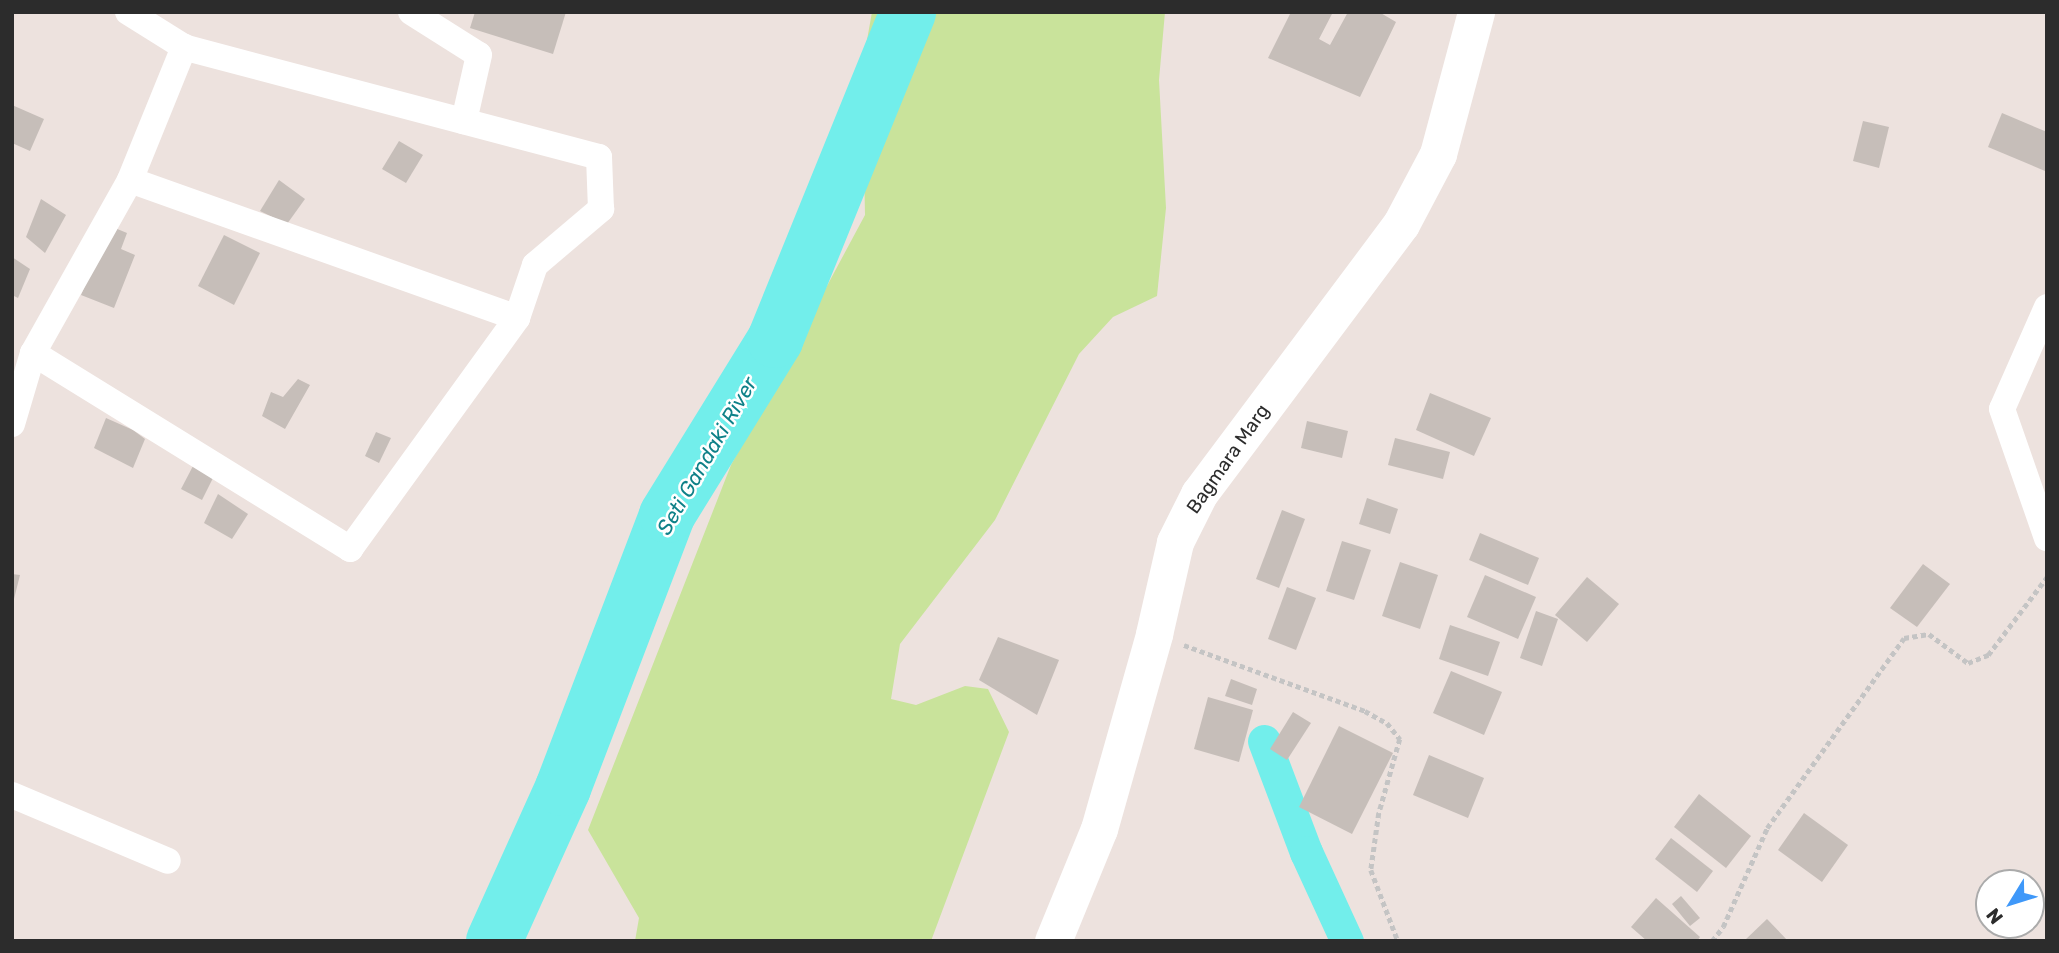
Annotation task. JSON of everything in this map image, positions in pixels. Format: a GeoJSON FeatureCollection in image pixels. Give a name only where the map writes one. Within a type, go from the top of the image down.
{"type":"FeatureCollection","features":[{"type":"Feature","properties":{"kind":"main road","name":"Bagmara Marg"},"geometry":{"type":"LineString","coordinates":[[1053,941],[1099,830],[1154,634],[1175,542],[1199,494],[1401,223],[1438,154],[1476,12]]}},
{"type":"Feature","properties":{"kind":"street"},"geometry":{"type":"LineString","coordinates":[[33,353],[350,549],[517,318],[535,265],[601,209],[598,157],[184,47],[128,12]]}},
{"type":"Feature","properties":{"kind":"street"},"geometry":{"type":"LineString","coordinates":[[411,12],[479,55],[464,121]]}},
{"type":"Feature","properties":{"kind":"street"},"geometry":{"type":"LineString","coordinates":[[12,424],[33,353],[130,180],[184,47]]}},
{"type":"Feature","properties":{"kind":"street"},"geometry":{"type":"LineString","coordinates":[[130,180],[517,318]]}},
{"type":"Feature","properties":{"kind":"street"},"geometry":{"type":"LineString","coordinates":[[2047,307],[2002,409],[2047,538]]}},
{"type":"Feature","properties":{"kind":"street"},"geometry":{"type":"LineString","coordinates":[[12,796],[168,861]]}},
{"type":"Feature","properties":{"kind":"path"},"geometry":{"type":"LineString","coordinates":[[1712,941],[1723,927],[1767,828],[1904,638],[1929,634],[1968,663],[1988,655],[2047,577]]}},
{"type":"Feature","properties":{"kind":"path"},"geometry":{"type":"LineString","coordinates":[[1154,634],[1365,710],[1387,723],[1400,739],[1379,813],[1371,870],[1398,941]]}},
{"type":"Feature","properties":{"kind":"green space"},"geometry":{"type":"Polygon","coordinates":[[[872,12],[1165,12],[1159,80],[1166,208],[1157,296],[1113,317],[1079,354],[995,520],[900,644],[891,699],[916,705],[965,686],[988,689],[1009,732],[931,941],[635,941],[639,918],[588,830],[731,465],[865,215],[862,68],[872,12]]]}},
{"type":"Feature","properties":{"kind":"building"},"geometry":{"type":"Polygon","coordinates":[[[475,12],[566,12],[553,54],[470,28],[475,12]]]}},
{"type":"Feature","properties":{"kind":"building"},"geometry":{"type":"Polygon","coordinates":[[[1291,12],[1333,12],[1319,39],[1330,45],[1348,12],[1379,12],[1396,22],[1360,97],[1268,58],[1291,12]]]}},
{"type":"Feature","properties":{"kind":"building"},"geometry":{"type":"Polygon","coordinates":[[[12,105],[44,119],[30,151],[12,143],[12,105]]]}},
{"type":"Feature","properties":{"kind":"building"},"geometry":{"type":"Polygon","coordinates":[[[2002,113],[2047,132],[2045,171],[1988,147],[2002,113]]]}},
{"type":"Feature","properties":{"kind":"building"},"geometry":{"type":"Polygon","coordinates":[[[1863,121],[1889,127],[1879,168],[1853,161],[1863,121]]]}},
{"type":"Feature","properties":{"kind":"building"},"geometry":{"type":"Polygon","coordinates":[[[399,141],[423,155],[406,183],[382,169],[399,141]]]}},
{"type":"Feature","properties":{"kind":"building"},"geometry":{"type":"Polygon","coordinates":[[[279,180],[305,199],[287,224],[260,211],[279,180]]]}},
{"type":"Feature","properties":{"kind":"building"},"geometry":{"type":"Polygon","coordinates":[[[41,199],[66,215],[45,253],[26,237],[41,199]]]}},
{"type":"Feature","properties":{"kind":"building"},"geometry":{"type":"Polygon","coordinates":[[[110,226],[127,233],[121,249],[135,255],[114,308],[81,295],[110,226]]]}},
{"type":"Feature","properties":{"kind":"building"},"geometry":{"type":"Polygon","coordinates":[[[224,235],[260,253],[234,305],[198,286],[224,235]]]}},
{"type":"Feature","properties":{"kind":"building"},"geometry":{"type":"Polygon","coordinates":[[[12,257],[30,269],[18,298],[12,295],[12,257]]]}},
{"type":"Feature","properties":{"kind":"building"},"geometry":{"type":"Polygon","coordinates":[[[298,379],[310,385],[285,429],[262,416],[271,392],[283,397],[298,379]]]}},
{"type":"Feature","properties":{"kind":"building"},"geometry":{"type":"Polygon","coordinates":[[[1430,393],[1491,418],[1474,456],[1416,430],[1430,393]]]}},
{"type":"Feature","properties":{"kind":"building"},"geometry":{"type":"Polygon","coordinates":[[[106,418],[133,430],[145,439],[133,468],[94,448],[106,418]]]}},
{"type":"Feature","properties":{"kind":"building"},"geometry":{"type":"Polygon","coordinates":[[[1307,421],[1348,431],[1342,458],[1301,448],[1307,421]]]}},
{"type":"Feature","properties":{"kind":"building"},"geometry":{"type":"Polygon","coordinates":[[[376,432],[391,438],[379,463],[365,456],[376,432]]]}},
{"type":"Feature","properties":{"kind":"building"},"geometry":{"type":"Polygon","coordinates":[[[1395,438],[1450,452],[1443,479],[1388,465],[1395,438]]]}},
{"type":"Feature","properties":{"kind":"building"},"geometry":{"type":"Polygon","coordinates":[[[193,466],[213,478],[202,500],[181,489],[193,466]]]}},
{"type":"Feature","properties":{"kind":"building"},"geometry":{"type":"Polygon","coordinates":[[[218,494],[248,514],[232,539],[204,523],[218,494]]]}},
{"type":"Feature","properties":{"kind":"building"},"geometry":{"type":"Polygon","coordinates":[[[1367,498],[1398,509],[1390,534],[1359,524],[1367,498]]]}},
{"type":"Feature","properties":{"kind":"building"},"geometry":{"type":"Polygon","coordinates":[[[1282,510],[1305,519],[1279,588],[1256,579],[1282,510]]]}},
{"type":"Feature","properties":{"kind":"building"},"geometry":{"type":"Polygon","coordinates":[[[1480,533],[1539,558],[1528,585],[1469,560],[1480,533]]]}},
{"type":"Feature","properties":{"kind":"building"},"geometry":{"type":"Polygon","coordinates":[[[1342,541],[1371,550],[1354,600],[1326,591],[1342,541]]]}},
{"type":"Feature","properties":{"kind":"building"},"geometry":{"type":"Polygon","coordinates":[[[1400,562],[1438,575],[1420,629],[1382,616],[1400,562]]]}},
{"type":"Feature","properties":{"kind":"building"},"geometry":{"type":"Polygon","coordinates":[[[1923,564],[1950,584],[1917,627],[1890,608],[1923,564]]]}},
{"type":"Feature","properties":{"kind":"building"},"geometry":{"type":"Polygon","coordinates":[[[12,574],[20,575],[13,603],[12,603],[12,574]]]}},
{"type":"Feature","properties":{"kind":"building"},"geometry":{"type":"Polygon","coordinates":[[[1485,575],[1536,597],[1518,639],[1467,617],[1485,575]]]}},
{"type":"Feature","properties":{"kind":"building"},"geometry":{"type":"Polygon","coordinates":[[[1587,577],[1619,604],[1587,642],[1555,615],[1587,577]]]}},
{"type":"Feature","properties":{"kind":"building"},"geometry":{"type":"Polygon","coordinates":[[[1287,587],[1316,598],[1296,650],[1268,639],[1287,587]]]}},
{"type":"Feature","properties":{"kind":"building"},"geometry":{"type":"Polygon","coordinates":[[[1536,611],[1558,619],[1542,666],[1520,658],[1536,611]]]}},
{"type":"Feature","properties":{"kind":"building"},"geometry":{"type":"Polygon","coordinates":[[[1450,625],[1500,642],[1488,676],[1439,659],[1450,625]]]}},
{"type":"Feature","properties":{"kind":"building"},"geometry":{"type":"Polygon","coordinates":[[[998,637],[1059,660],[1037,715],[979,680],[998,637]]]}},
{"type":"Feature","properties":{"kind":"building"},"geometry":{"type":"Polygon","coordinates":[[[1451,671],[1502,692],[1484,735],[1433,713],[1451,671]]]}},
{"type":"Feature","properties":{"kind":"building"},"geometry":{"type":"Polygon","coordinates":[[[1231,679],[1257,689],[1252,705],[1225,696],[1231,679]]]}},
{"type":"Feature","properties":{"kind":"building"},"geometry":{"type":"Polygon","coordinates":[[[1208,697],[1253,710],[1239,762],[1194,749],[1208,697]]]}},
{"type":"Feature","properties":{"kind":"building"},"geometry":{"type":"Polygon","coordinates":[[[1293,712],[1311,723],[1287,760],[1270,749],[1293,712]]]}},
{"type":"Feature","properties":{"kind":"building"},"geometry":{"type":"Polygon","coordinates":[[[1339,726],[1393,753],[1352,834],[1299,807],[1339,726]]]}},
{"type":"Feature","properties":{"kind":"building"},"geometry":{"type":"Polygon","coordinates":[[[1429,755],[1484,778],[1468,818],[1413,795],[1429,755]]]}},
{"type":"Feature","properties":{"kind":"building"},"geometry":{"type":"Polygon","coordinates":[[[1699,794],[1751,836],[1726,868],[1674,827],[1699,794]]]}},
{"type":"Feature","properties":{"kind":"building"},"geometry":{"type":"Polygon","coordinates":[[[1804,813],[1848,845],[1822,882],[1778,850],[1804,813]]]}},
{"type":"Feature","properties":{"kind":"building"},"geometry":{"type":"Polygon","coordinates":[[[1671,838],[1713,871],[1697,892],[1655,859],[1671,838]]]}},
{"type":"Feature","properties":{"kind":"building"},"geometry":{"type":"Polygon","coordinates":[[[1681,896],[1700,918],[1690,926],[1672,904],[1681,896]]]}},
{"type":"Feature","properties":{"kind":"building"},"geometry":{"type":"Polygon","coordinates":[[[1656,898],[1700,937],[1697,941],[1647,941],[1631,927],[1656,898]]]}},
{"type":"Feature","properties":{"kind":"building"},"geometry":{"type":"Polygon","coordinates":[[[1767,919],[1788,941],[1744,941],[1767,919]]]}},
{"type":"Feature","properties":{"kind":"waterway","name":"Seti Gandaki River"},"geometry":{"type":"LineString","coordinates":[[494,941],[563,788],[667,515],[775,340],[908,12]]}},
{"type":"Feature","properties":{"kind":"waterway"},"geometry":{"type":"LineString","coordinates":[[1264,741],[1306,852],[1347,941]]}}]}
